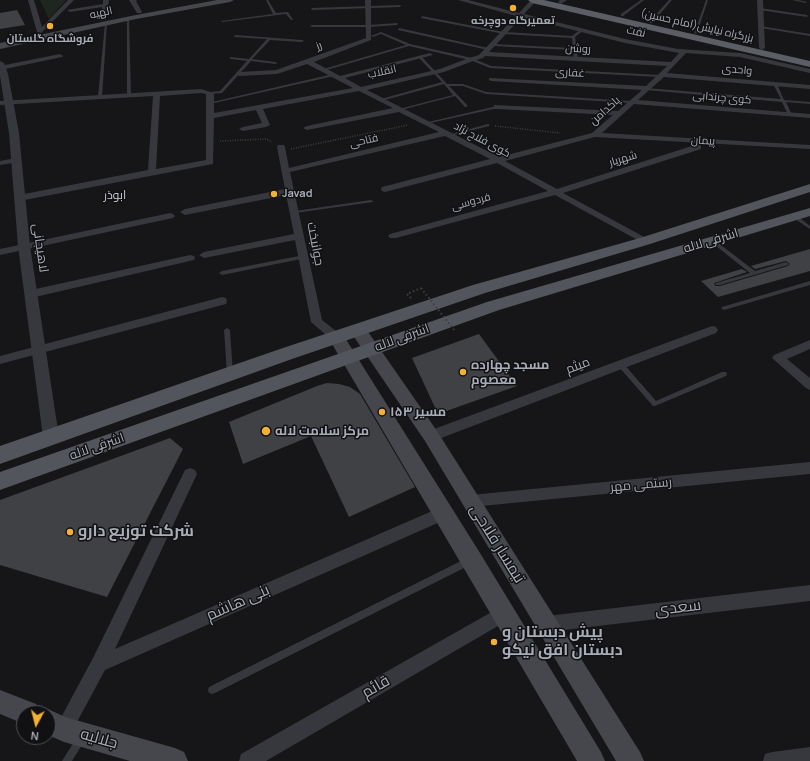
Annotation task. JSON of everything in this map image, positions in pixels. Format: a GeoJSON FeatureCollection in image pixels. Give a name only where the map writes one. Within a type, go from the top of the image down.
{"type":"FeatureCollection","features":[{"type":"Feature","properties":{"kind":"highway","name":"بزرگراه نیایش(امام حسین)"},"geometry":{"type":"LineString","coordinates":[[533,0],[742,52],[810,64]]}},
{"type":"Feature","properties":{"kind":"highway","name":"بزرگراه نیایش(امام حسین)"},"geometry":{"type":"LineString","coordinates":[[559,1],[810,59]]}},
{"type":"Feature","properties":{"kind":"main road","name":"الهیه"},"geometry":{"type":"LineString","coordinates":[[0,46],[139,12],[201,0]]}},
{"type":"Feature","properties":{"kind":"main road","name":"الهیه"},"geometry":{"type":"LineString","coordinates":[[40,32],[105,21],[128,19],[230,0]]}},
{"type":"Feature","properties":{"kind":"main road"},"geometry":{"type":"LineString","coordinates":[[0,40],[40,32]]}},
{"type":"Feature","properties":{"kind":"main road","name":"اشرفی لاله"},"geometry":{"type":"LineString","coordinates":[[0,455],[336,337],[479,289],[645,241],[810,188]]}},
{"type":"Feature","properties":{"kind":"main road","name":"اشرفی لاله"},"geometry":{"type":"LineString","coordinates":[[0,481],[493,306],[810,212]]}},
{"type":"Feature","properties":{"kind":"main road","name":"تیمسار فلاحی"},"geometry":{"type":"LineString","coordinates":[[358,330],[431,436],[631,761]]}},
{"type":"Feature","properties":{"kind":"main road","name":"تیمسار فلاحی"},"geometry":{"type":"LineString","coordinates":[[336,337],[444,512],[592,761]]}},
{"type":"Feature","properties":{"kind":"main road"},"geometry":{"type":"LineString","coordinates":[[444,512],[471,501]]}},
{"type":"Feature","properties":{"kind":"main road"},"geometry":{"type":"LineString","coordinates":[[0,702],[16,709]]}},
{"type":"Feature","properties":{"kind":"main road","name":"جلالیه"},"geometry":{"type":"LineString","coordinates":[[65,728],[175,761]]}},
{"type":"Feature","properties":{"kind":"street"},"geometry":{"type":"LineString","coordinates":[[31,0],[40,32]]}},
{"type":"Feature","properties":{"kind":"street"},"geometry":{"type":"LineString","coordinates":[[40,32],[71,0]]}},
{"type":"Feature","properties":{"kind":"street"},"geometry":{"type":"LineString","coordinates":[[134,0],[132,0],[139,12]]}},
{"type":"Feature","properties":{"kind":"street","name":"رز"},"geometry":{"type":"LineString","coordinates":[[239,74],[277,72],[368,39],[368,0]]}},
{"type":"Feature","properties":{"kind":"street","name":"نفت"},"geometry":{"type":"LineString","coordinates":[[461,0],[625,41],[685,51],[742,52],[810,71]]}},
{"type":"Feature","properties":{"kind":"street","name":"انقلاب"},"geometry":{"type":"LineString","coordinates":[[210,116],[360,89],[442,71],[471,59],[481,57],[522,15],[533,0]]}},
{"type":"Feature","properties":{"kind":"street"},"geometry":{"type":"LineString","coordinates":[[760,0],[762,48]]}},
{"type":"Feature","properties":{"kind":"street"},"geometry":{"type":"LineString","coordinates":[[70,10],[106,3],[105,21]]}},
{"type":"Feature","properties":{"kind":"street","name":"روشن"},"geometry":{"type":"LineString","coordinates":[[488,49],[576,59],[673,64]]}},
{"type":"Feature","properties":{"kind":"street","name":"پاکدامن"},"geometry":{"type":"LineString","coordinates":[[498,160],[593,135],[647,89],[685,51]]}},
{"type":"Feature","properties":{"kind":"street"},"geometry":{"type":"LineString","coordinates":[[336,76],[430,55]]}},
{"type":"Feature","properties":{"kind":"street"},"geometry":{"type":"LineString","coordinates":[[1,66],[60,56]]}},
{"type":"Feature","properties":{"kind":"street","name":"کوی فلاح نژاد"},"geometry":{"type":"LineString","coordinates":[[308,62],[498,160],[645,241]]}},
{"type":"Feature","properties":{"kind":"street","name":"لاهیجانی"},"geometry":{"type":"LineString","coordinates":[[1,66],[4,103],[14,133],[24,246],[32,294],[51,437]]}},
{"type":"Feature","properties":{"kind":"street","name":"واحدی"},"geometry":{"type":"LineString","coordinates":[[661,76],[810,87]]}},
{"type":"Feature","properties":{"kind":"street","name":"غفاری"},"geometry":{"type":"LineString","coordinates":[[491,79],[647,89]]}},
{"type":"Feature","properties":{"kind":"street"},"geometry":{"type":"LineString","coordinates":[[4,103],[157,94],[210,93],[210,162],[19,198]]}},
{"type":"Feature","properties":{"kind":"street"},"geometry":{"type":"LineString","coordinates":[[152,172],[157,94]]}},
{"type":"Feature","properties":{"kind":"street","name":"کوی چرندابی"},"geometry":{"type":"LineString","coordinates":[[631,102],[810,116]]}},
{"type":"Feature","properties":{"kind":"street"},"geometry":{"type":"LineString","coordinates":[[244,129],[266,125],[259,107]]}},
{"type":"Feature","properties":{"kind":"street"},"geometry":{"type":"LineString","coordinates":[[496,107],[619,113]]}},
{"type":"Feature","properties":{"kind":"street"},"geometry":{"type":"LineString","coordinates":[[307,128],[401,109]]}},
{"type":"Feature","properties":{"kind":"street","name":"فتاحی"},"geometry":{"type":"LineString","coordinates":[[286,170],[448,134]]}},
{"type":"Feature","properties":{"kind":"street","name":"پیمان"},"geometry":{"type":"LineString","coordinates":[[593,135],[810,147]]}},
{"type":"Feature","properties":{"kind":"street","name":"جوانبخت"},"geometry":{"type":"LineString","coordinates":[[281,147],[317,322],[336,337]]}},
{"type":"Feature","properties":{"kind":"street","name":"شهریار"},"geometry":{"type":"LineString","coordinates":[[556,192],[698,147]]}},
{"type":"Feature","properties":{"kind":"street"},"geometry":{"type":"LineString","coordinates":[[0,163],[16,160]]}},
{"type":"Feature","properties":{"kind":"street"},"geometry":{"type":"LineString","coordinates":[[385,189],[498,160]]}},
{"type":"Feature","properties":{"kind":"street"},"geometry":{"type":"LineString","coordinates":[[185,212],[290,191]]}},
{"type":"Feature","properties":{"kind":"street","name":"فردوسی"},"geometry":{"type":"LineString","coordinates":[[393,236],[556,192]]}},
{"type":"Feature","properties":{"kind":"street"},"geometry":{"type":"LineString","coordinates":[[0,252],[170,216]]}},
{"type":"Feature","properties":{"kind":"street"},"geometry":{"type":"LineString","coordinates":[[204,254],[300,236]]}},
{"type":"Feature","properties":{"kind":"street"},"geometry":{"type":"LineString","coordinates":[[32,294],[190,258]]}},
{"type":"Feature","properties":{"kind":"street"},"geometry":{"type":"LineString","coordinates":[[0,360],[222,301]]}},
{"type":"Feature","properties":{"kind":"street","name":"میثم"},"geometry":{"type":"LineString","coordinates":[[431,436],[712,330]]}},
{"type":"Feature","properties":{"kind":"street"},"geometry":{"type":"LineString","coordinates":[[810,344],[778,358],[810,385]]}},
{"type":"Feature","properties":{"kind":"street","name":"رستمی مهر"},"geometry":{"type":"LineString","coordinates":[[471,501],[810,468]]}},
{"type":"Feature","properties":{"kind":"street"},"geometry":{"type":"LineString","coordinates":[[65,728],[99,664],[190,474]]}},
{"type":"Feature","properties":{"kind":"street","name":"بنی هاشم"},"geometry":{"type":"LineString","coordinates":[[99,664],[444,512]]}},
{"type":"Feature","properties":{"kind":"street","name":"سعدی"},"geometry":{"type":"LineString","coordinates":[[547,624],[810,593]]}},
{"type":"Feature","properties":{"kind":"street","name":"قائم"},"geometry":{"type":"LineString","coordinates":[[248,761],[504,612]]}},
{"type":"Feature","properties":{"kind":"street"},"geometry":{"type":"LineString","coordinates":[[772,761],[810,756]]}},
{"type":"Feature","properties":{"kind":"lane"},"geometry":{"type":"LineString","coordinates":[[267,0],[274,14]]}},
{"type":"Feature","properties":{"kind":"lane"},"geometry":{"type":"LineString","coordinates":[[622,15],[643,0]]}},
{"type":"Feature","properties":{"kind":"lane"},"geometry":{"type":"LineString","coordinates":[[651,22],[671,0]]}},
{"type":"Feature","properties":{"kind":"lane"},"geometry":{"type":"LineString","coordinates":[[695,33],[707,0]]}},
{"type":"Feature","properties":{"kind":"lane"},"geometry":{"type":"LineString","coordinates":[[793,0],[806,2]]}},
{"type":"Feature","properties":{"kind":"lane"},"geometry":{"type":"LineString","coordinates":[[312,9],[400,6]]}},
{"type":"Feature","properties":{"kind":"lane"},"geometry":{"type":"LineString","coordinates":[[760,9],[807,16]]}},
{"type":"Feature","properties":{"kind":"lane"},"geometry":{"type":"LineString","coordinates":[[222,21],[287,13],[292,19]]}},
{"type":"Feature","properties":{"kind":"lane"},"geometry":{"type":"LineString","coordinates":[[422,17],[504,33],[573,37],[582,30]]}},
{"type":"Feature","properties":{"kind":"lane"},"geometry":{"type":"LineString","coordinates":[[128,19],[129,96]]}},
{"type":"Feature","properties":{"kind":"lane"},"geometry":{"type":"LineString","coordinates":[[100,97],[105,21]]}},
{"type":"Feature","properties":{"kind":"lane"},"geometry":{"type":"LineString","coordinates":[[312,26],[368,26],[397,24]]}},
{"type":"Feature","properties":{"kind":"lane"},"geometry":{"type":"LineString","coordinates":[[761,27],[810,35]]}},
{"type":"Feature","properties":{"kind":"lane"},"geometry":{"type":"LineString","coordinates":[[399,30],[488,49],[575,49]]}},
{"type":"Feature","properties":{"kind":"lane"},"geometry":{"type":"LineString","coordinates":[[373,36],[381,33],[409,45],[471,59],[490,68],[661,76]]}},
{"type":"Feature","properties":{"kind":"lane"},"geometry":{"type":"LineString","coordinates":[[235,36],[302,41]]}},
{"type":"Feature","properties":{"kind":"lane"},"geometry":{"type":"LineString","coordinates":[[573,37],[576,59]]}},
{"type":"Feature","properties":{"kind":"lane"},"geometry":{"type":"LineString","coordinates":[[210,93],[221,92],[239,74],[269,39]]}},
{"type":"Feature","properties":{"kind":"lane"},"geometry":{"type":"LineString","coordinates":[[322,70],[409,45]]}},
{"type":"Feature","properties":{"kind":"lane"},"geometry":{"type":"LineString","coordinates":[[420,57],[466,106]]}},
{"type":"Feature","properties":{"kind":"lane"},"geometry":{"type":"LineString","coordinates":[[231,58],[275,63]]}},
{"type":"Feature","properties":{"kind":"lane"},"geometry":{"type":"LineString","coordinates":[[210,103],[336,76]]}},
{"type":"Feature","properties":{"kind":"lane"},"geometry":{"type":"LineString","coordinates":[[382,100],[445,84],[463,85],[486,93],[631,102]]}},
{"type":"Feature","properties":{"kind":"lane"},"geometry":{"type":"LineString","coordinates":[[775,84],[790,115]]}},
{"type":"Feature","properties":{"kind":"lane"},"geometry":{"type":"LineString","coordinates":[[647,89],[810,103]]}},
{"type":"Feature","properties":{"kind":"lane"},"geometry":{"type":"LineString","coordinates":[[401,109],[456,95]]}},
{"type":"Feature","properties":{"kind":"lane"},"geometry":{"type":"LineString","coordinates":[[425,122],[496,107]]}},
{"type":"Feature","properties":{"kind":"lane"},"geometry":{"type":"LineString","coordinates":[[448,134],[488,126]]}},
{"type":"Feature","properties":{"kind":"lane"},"geometry":{"type":"LineString","coordinates":[[295,212],[371,201]]}},
{"type":"Feature","properties":{"kind":"lane"},"geometry":{"type":"LineString","coordinates":[[794,216],[810,228]]}},
{"type":"Feature","properties":{"kind":"lane"},"geometry":{"type":"LineString","coordinates":[[713,240],[754,273]]}},
{"type":"Feature","properties":{"kind":"lane"},"geometry":{"type":"LineString","coordinates":[[222,273],[304,257]]}},
{"type":"Feature","properties":{"kind":"lane"},"geometry":{"type":"LineString","coordinates":[[718,284],[786,264]]}},
{"type":"Feature","properties":{"kind":"lane"},"geometry":{"type":"LineString","coordinates":[[724,308],[810,283]]}},
{"type":"Feature","properties":{"kind":"lane"},"geometry":{"type":"LineString","coordinates":[[227,330],[230,374]]}},
{"type":"Feature","properties":{"kind":"lane"},"geometry":{"type":"LineString","coordinates":[[621,365],[655,404],[724,374]]}},
{"type":"Feature","properties":{"kind":"lane"},"geometry":{"type":"LineString","coordinates":[[212,690],[472,560]]}},
{"type":"Feature","properties":{"kind":"lane"},"geometry":{"type":"LineString","coordinates":[[65,728],[67,761]]}},
{"type":"Feature","properties":{"kind":"path"},"geometry":{"type":"LineString","coordinates":[[210,142],[267,139],[287,150],[425,122]]}},
{"type":"Feature","properties":{"kind":"path"},"geometry":{"type":"LineString","coordinates":[[488,126],[593,135]]}},
{"type":"Feature","properties":{"kind":"path"},"geometry":{"type":"LineString","coordinates":[[407,294],[421,288],[455,331]]}},
{"type":"Feature","properties":{"kind":"shaded area"},"geometry":{"type":"Polygon","coordinates":[[[40,0],[66,0],[49,19],[40,0]]]}},
{"type":"Feature","properties":{"kind":"building"},"geometry":{"type":"Polygon","coordinates":[[[17,10],[25,25],[0,29],[0,13],[17,10]]]}},
{"type":"Feature","properties":{"kind":"building"},"geometry":{"type":"Polygon","coordinates":[[[810,249],[810,271],[718,297],[701,281],[742,269],[747,272],[714,283],[715,286],[720,286],[788,266],[790,264],[786,261],[755,269],[751,266],[810,249]]]}},
{"type":"Feature","properties":{"kind":"building","name":"مسجد چهارده معصوم"},"geometry":{"type":"Polygon","coordinates":[[[479,334],[517,386],[438,414],[412,358],[479,334]]]}},
{"type":"Feature","properties":{"kind":"building"},"geometry":{"type":"Polygon","coordinates":[[[327,383],[350,387],[360,394],[415,487],[349,517],[311,436],[243,464],[229,422],[327,383]]]}},
{"type":"Feature","properties":{"kind":"building","name":"شرکت توزیع دارو"},"geometry":{"type":"Polygon","coordinates":[[[170,438],[183,449],[107,597],[0,565],[0,500],[170,438]]]}},
{"type":"Feature","properties":{"kind":"place","name":"تعمیرگاه دوچرخه"},"geometry":{"type":"Point","coordinates":[513,8]}},
{"type":"Feature","properties":{"kind":"place","name":"فروشگاه گلستان"},"geometry":{"type":"Point","coordinates":[50,26]}},
{"type":"Feature","properties":{"kind":"place","name":"Javad"},"geometry":{"type":"Point","coordinates":[274,194]}},
{"type":"Feature","properties":{"kind":"place","name":"مسجد چهارده معصوم"},"geometry":{"type":"Point","coordinates":[463,372]}},
{"type":"Feature","properties":{"kind":"place","name":"مسیر ۱۵۳"},"geometry":{"type":"Point","coordinates":[382,412]}},
{"type":"Feature","properties":{"kind":"place","name":"مرکز سلامت لاله"},"geometry":{"type":"Point","coordinates":[266,431]}},
{"type":"Feature","properties":{"kind":"place","name":"شرکت توزیع دارو"},"geometry":{"type":"Point","coordinates":[70,532]}},
{"type":"Feature","properties":{"kind":"place","name":"پیش دبستان و دبستان افق نیکو"},"geometry":{"type":"Point","coordinates":[494,642]}},
{"type":"Feature","properties":{"kind":"district","name":"ابوذر"},"geometry":{"type":"Point","coordinates":[115,196]}}]}
